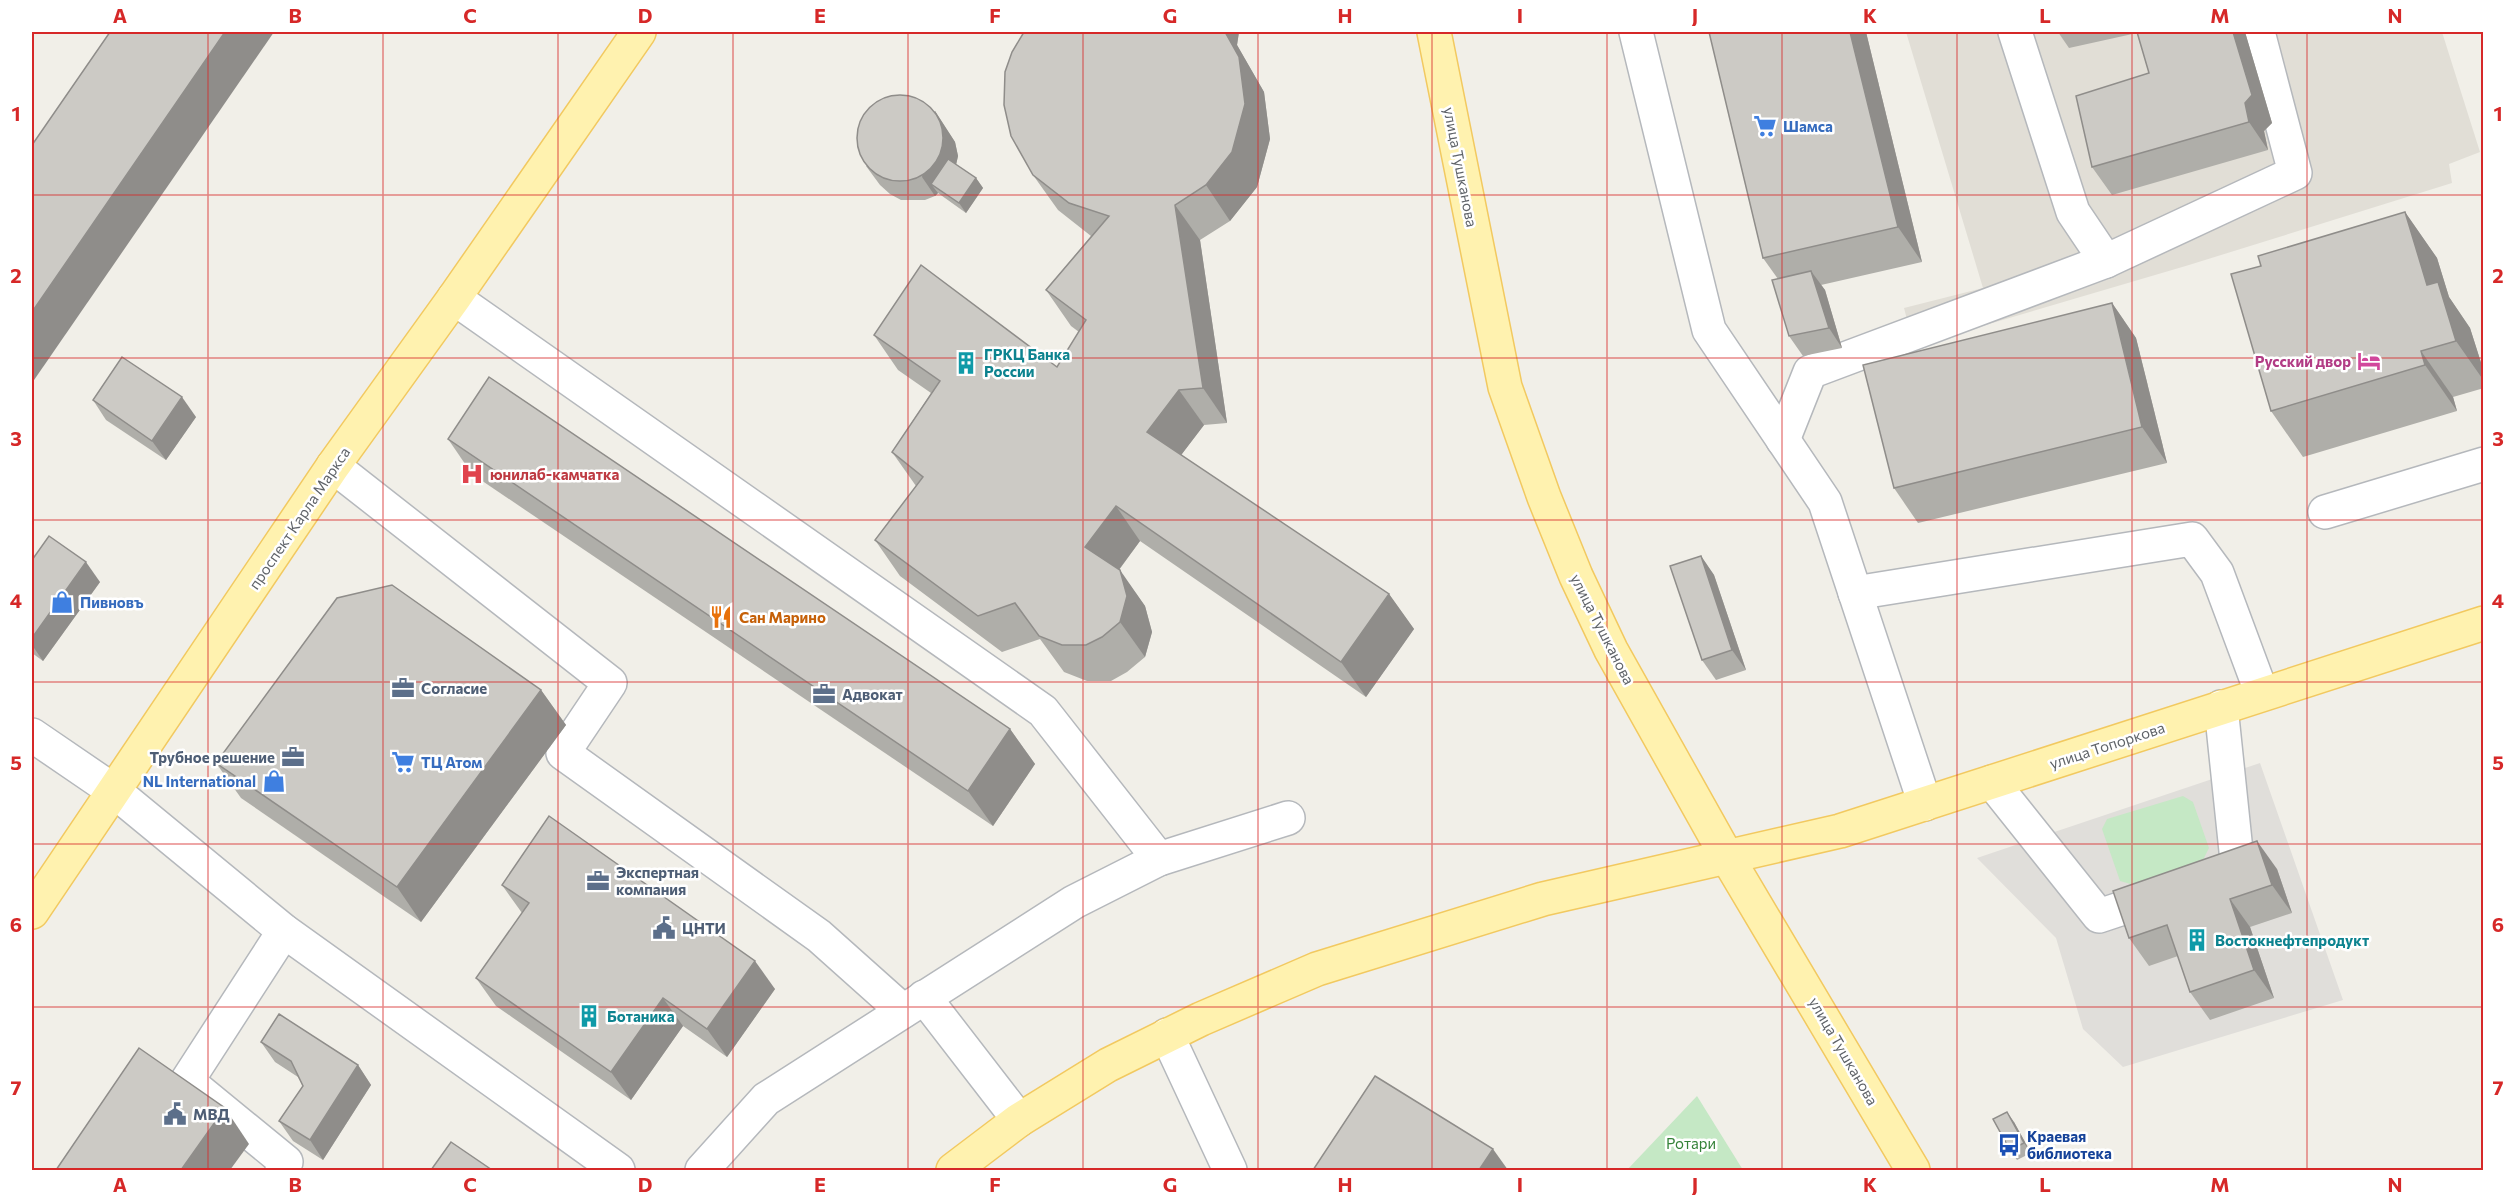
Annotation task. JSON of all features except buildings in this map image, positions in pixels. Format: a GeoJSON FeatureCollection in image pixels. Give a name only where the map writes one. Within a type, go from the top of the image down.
{"type":"FeatureCollection","features":[{"type":"Feature","properties":{"kind":"main road"},"geometry":{"type":"LineString","coordinates":[[573,127],[621,32]]}},
{"type":"Feature","properties":{"kind":"main road"},"geometry":{"type":"LineString","coordinates":[[573,127],[639,32]]}},
{"type":"Feature","properties":{"kind":"main road","name":"улица Тушканова"},"geometry":{"type":"LineString","coordinates":[[1434,32],[1505,387],[1544,497],[1576,576],[1611,650],[1727,856],[1913,1170]]}},
{"type":"Feature","properties":{"kind":"main road","name":"проспект Карла Маркса"},"geometry":{"type":"LineString","coordinates":[[32,912],[333,466],[573,127]]}},
{"type":"Feature","properties":{"kind":"main road","name":"улица Топоркова"},"geometry":{"type":"LineString","coordinates":[[952,1170],[1019,1120],[1108,1065],[1167,1035],[1317,969],[1543,899],[1839,831],[2484,623]]}},
{"type":"Feature","properties":{"kind":"lane"},"geometry":{"type":"LineString","coordinates":[[1636,32],[1709,330],[1825,502],[1925,804]]}},
{"type":"Feature","properties":{"kind":"lane"},"geometry":{"type":"LineString","coordinates":[[2015,32],[2073,212],[2106,261]]}},
{"type":"Feature","properties":{"kind":"lane"},"geometry":{"type":"LineString","coordinates":[[1783,440],[1810,372],[2106,261],[2295,174],[2258,32]]}},
{"type":"Feature","properties":{"kind":"lane"},"geometry":{"type":"LineString","coordinates":[[454,298],[1043,711],[1159,859]]}},
{"type":"Feature","properties":{"kind":"lane"},"geometry":{"type":"LineString","coordinates":[[2325,512],[2484,464]]}},
{"type":"Feature","properties":{"kind":"lane"},"geometry":{"type":"LineString","coordinates":[[333,466],[610,683],[563,753],[914,1004],[1019,1120]]}},
{"type":"Feature","properties":{"kind":"lane"},"geometry":{"type":"LineString","coordinates":[[1855,593],[2192,539],[2217,573],[2262,694]]}},
{"type":"Feature","properties":{"kind":"lane"},"geometry":{"type":"LineString","coordinates":[[1992,782],[2099,916],[2238,870],[2222,707]]}},
{"type":"Feature","properties":{"kind":"lane"},"geometry":{"type":"LineString","coordinates":[[32,735],[114,791],[285,931],[618,1170]]}},
{"type":"Feature","properties":{"kind":"lane"},"geometry":{"type":"LineString","coordinates":[[702,1170],[766,1099],[1074,902],[1159,859],[1288,818]]}},
{"type":"Feature","properties":{"kind":"lane"},"geometry":{"type":"LineString","coordinates":[[282,1170],[286,1162],[187,1081],[285,931]]}},
{"type":"Feature","properties":{"kind":"lane"},"geometry":{"type":"LineString","coordinates":[[1167,1035],[1230,1170]]}},
{"type":"Feature","properties":{"kind":"shaded area"},"geometry":{"type":"Polygon","coordinates":[[[1906,32],[2442,32],[2480,152],[2449,164],[2452,183],[2189,265],[1914,346],[1904,308],[1983,288],[1906,32]]]}},
{"type":"Feature","properties":{"kind":"shaded area"},"geometry":{"type":"Polygon","coordinates":[[[2260,763],[2343,1000],[2123,1067],[2083,1029],[2056,938],[1977,858],[2260,763]]]}},
{"type":"Feature","properties":{"kind":"green space"},"geometry":{"type":"Polygon","coordinates":[[[2183,796],[2193,802],[2209,848],[2202,862],[2134,885],[2120,881],[2102,829],[2107,819],[2183,796]]]}},
{"type":"Feature","properties":{"kind":"green space","name":"Ротари"},"geometry":{"type":"Polygon","coordinates":[[[1697,1096],[1743,1170],[1627,1170],[1697,1096]]]}},
{"type":"Feature","properties":{"kind":"place","name":"Шамса"},"geometry":{"type":"Point","coordinates":[1765,126]}},
{"type":"Feature","properties":{"kind":"place","name":"Русский двор"},"geometry":{"type":"Point","coordinates":[2369,361]}},
{"type":"Feature","properties":{"kind":"place","name":"ГРКЦ Банка России"},"geometry":{"type":"Point","coordinates":[966,363]}},
{"type":"Feature","properties":{"kind":"place","name":"юнилаб-камчатка"},"geometry":{"type":"Point","coordinates":[472,474]}},
{"type":"Feature","properties":{"kind":"place","name":"Пивновъ"},"geometry":{"type":"Point","coordinates":[62,602]}},
{"type":"Feature","properties":{"kind":"place","name":"Сан Марино"},"geometry":{"type":"Point","coordinates":[721,617]}},
{"type":"Feature","properties":{"kind":"place","name":"Согласие"},"geometry":{"type":"Point","coordinates":[403,688]}},
{"type":"Feature","properties":{"kind":"place","name":"Адвокат"},"geometry":{"type":"Point","coordinates":[824,694]}},
{"type":"Feature","properties":{"kind":"place","name":"Трубное решение"},"geometry":{"type":"Point","coordinates":[293,757]}},
{"type":"Feature","properties":{"kind":"place","name":"ТЦ Атом"},"geometry":{"type":"Point","coordinates":[403,762]}},
{"type":"Feature","properties":{"kind":"place","name":"NL International"},"geometry":{"type":"Point","coordinates":[274,781]}},
{"type":"Feature","properties":{"kind":"place","name":"Экспертная компания"},"geometry":{"type":"Point","coordinates":[598,881]}},
{"type":"Feature","properties":{"kind":"place","name":"ЦНТИ"},"geometry":{"type":"Point","coordinates":[664,928]}},
{"type":"Feature","properties":{"kind":"place","name":"Востокнефтепродукт"},"geometry":{"type":"Point","coordinates":[2197,940]}},
{"type":"Feature","properties":{"kind":"place","name":"Ботаника"},"geometry":{"type":"Point","coordinates":[589,1016]}},
{"type":"Feature","properties":{"kind":"place","name":"МВД"},"geometry":{"type":"Point","coordinates":[175,1114]}},
{"type":"Feature","properties":{"kind":"place","name":"Краевая библиотека"},"geometry":{"type":"Point","coordinates":[2009,1145]}}]}
